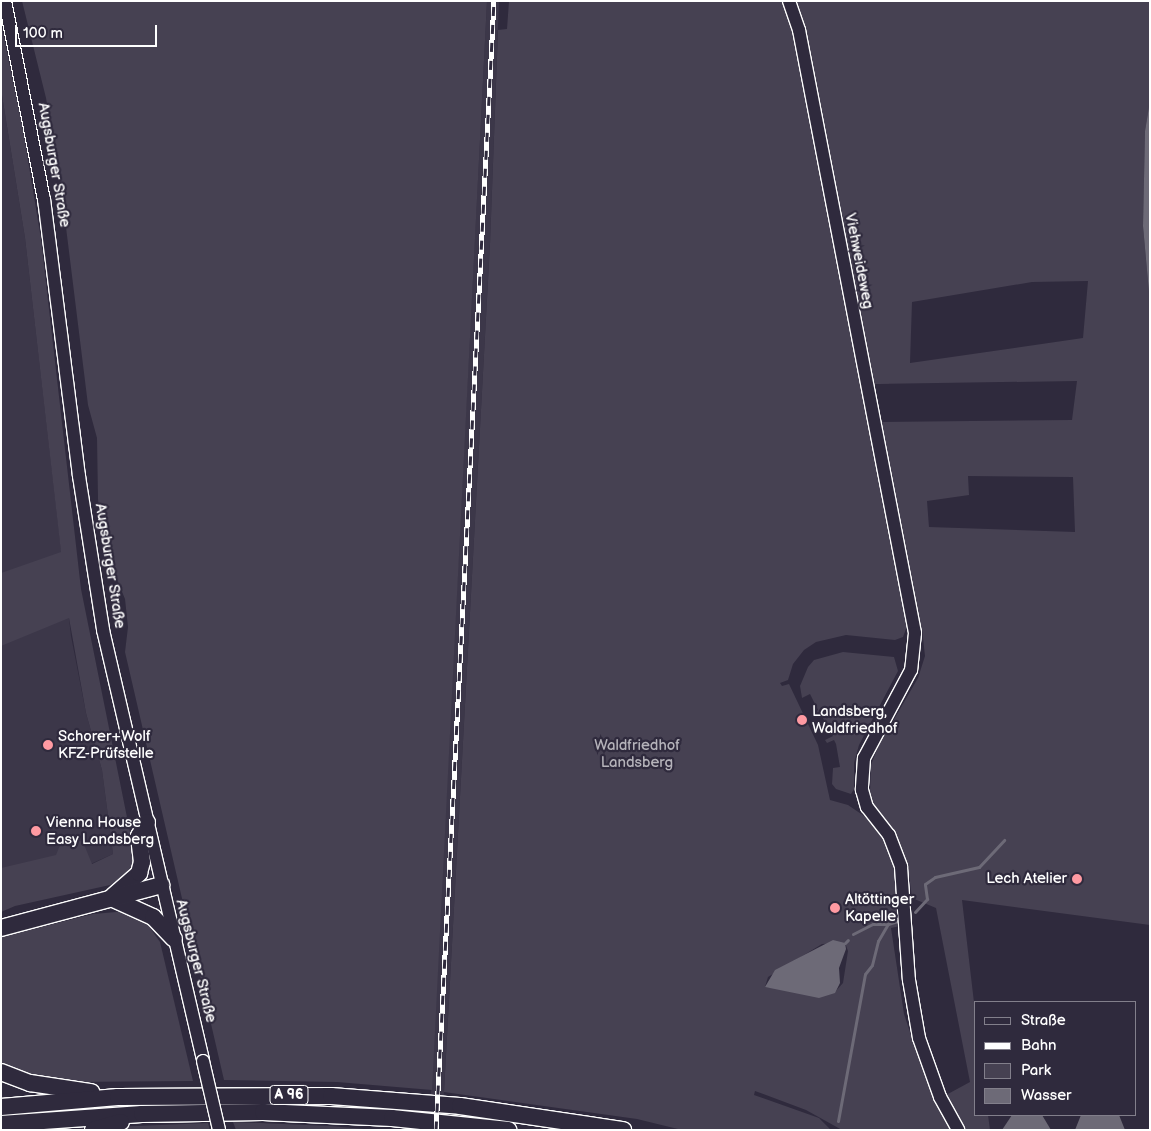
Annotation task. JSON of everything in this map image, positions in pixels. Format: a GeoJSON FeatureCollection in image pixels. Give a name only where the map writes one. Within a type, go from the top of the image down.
{"type":"FeatureCollection","features":[{"type":"Feature","properties":{"kind":"highway"},"geometry":{"type":"LineString","coordinates":[[111,898],[139,873],[142,862],[140,836],[147,822]]}},
{"type":"Feature","properties":{"kind":"highway"},"geometry":{"type":"LineString","coordinates":[[1,928],[161,885]]}},
{"type":"Feature","properties":{"kind":"highway"},"geometry":{"type":"LineString","coordinates":[[111,898],[153,917],[174,939]]}},
{"type":"Feature","properties":{"kind":"highway"},"geometry":{"type":"LineString","coordinates":[[1,1072],[30,1083],[118,1097]]}},
{"type":"Feature","properties":{"kind":"highway","name":"A 96"},"geometry":{"type":"LineString","coordinates":[[1,1106],[118,1097],[264,1095],[392,1100],[514,1112],[623,1130]]}},
{"type":"Feature","properties":{"kind":"highway"},"geometry":{"type":"LineString","coordinates":[[93,1130],[114,1123],[180,1113]]}},
{"type":"Feature","properties":{"kind":"highway","name":"A 96"},"geometry":{"type":"LineString","coordinates":[[1,1124],[180,1113],[331,1114],[508,1130]]}},
{"type":"Feature","properties":{"kind":"street","name":"Augsburger Straße"},"geometry":{"type":"LineString","coordinates":[[6,1],[44,199],[95,587],[161,885],[219,1130]]}},
{"type":"Feature","properties":{"kind":"street","name":"Viehweideweg"},"geometry":{"type":"LineString","coordinates":[[789,1],[799,30],[912,612],[915,652],[904,686],[864,758],[862,790],[867,807],[889,835],[901,867],[909,980],[919,1038],[940,1097],[958,1130]]}},
{"type":"Feature","properties":{"kind":"shaded area"},"geometry":{"type":"Polygon","coordinates":[[[487,1],[499,1],[490,244],[444,1092],[441,1130],[429,1130],[487,1]]]}},
{"type":"Feature","properties":{"kind":"shaded area"},"geometry":{"type":"Polygon","coordinates":[[[1,89],[25,238],[71,636],[86,713],[102,770],[113,854],[1,904],[1,89]]]}},
{"type":"Feature","properties":{"kind":"green space"},"geometry":{"type":"Polygon","coordinates":[[[22,1],[487,1],[432,1090],[337,1082],[224,1080],[125,652],[128,627],[125,599],[103,546],[98,499],[97,438],[88,405],[62,195],[46,98],[22,1]]]}},
{"type":"Feature","properties":{"kind":"green space","name":"Waldfriedhof Landsberg"},"geometry":{"type":"Polygon","coordinates":[[[509,1],[1150,1],[1150,101],[1145,131],[1143,226],[1150,303],[1150,925],[962,900],[974,1002],[974,1116],[988,1116],[990,1130],[964,1130],[946,1095],[970,1082],[936,908],[912,898],[908,867],[892,832],[873,804],[870,792],[871,765],[878,747],[918,678],[925,656],[922,629],[906,629],[903,637],[895,640],[846,635],[816,642],[804,650],[793,664],[788,680],[780,683],[782,686],[789,684],[818,745],[830,800],[848,805],[870,820],[882,834],[897,875],[900,926],[891,928],[904,1014],[921,1065],[952,1130],[842,1130],[806,1110],[755,1091],[754,1095],[819,1118],[831,1130],[682,1130],[637,1119],[444,1092],[490,244],[498,30],[507,29],[509,1]],[[1088,281],[1032,282],[912,302],[910,363],[1083,338],[1088,281]],[[1077,381],[873,384],[880,422],[1072,420],[1077,381]],[[968,476],[969,495],[927,501],[929,527],[1075,532],[1073,477],[968,476]],[[845,943],[822,944],[768,977],[765,987],[834,993],[843,983],[848,951],[845,943]]]}},
{"type":"Feature","properties":{"kind":"green space"},"geometry":{"type":"Polygon","coordinates":[[[1,23],[23,130],[41,239],[81,589],[134,852],[133,864],[124,876],[110,885],[15,906],[1,912],[1,868],[56,855],[64,835],[83,842],[92,864],[113,854],[102,770],[86,713],[69,618],[1,646],[1,573],[61,552],[25,238],[1,89],[1,23]]]}},
{"type":"Feature","properties":{"kind":"green space"},"geometry":{"type":"Polygon","coordinates":[[[843,652],[894,657],[898,671],[859,745],[854,763],[854,789],[851,794],[836,789],[832,784],[833,768],[840,767],[836,744],[834,740],[827,743],[825,740],[833,736],[820,713],[812,717],[811,714],[818,710],[810,694],[802,698],[800,686],[808,667],[814,660],[843,652]]]}},
{"type":"Feature","properties":{"kind":"green space"},"geometry":{"type":"Polygon","coordinates":[[[128,911],[143,918],[160,942],[193,1081],[66,1082],[33,1078],[1,1066],[1,937],[93,914],[128,911]]]}},
{"type":"Feature","properties":{"kind":"green space"},"geometry":{"type":"Polygon","coordinates":[[[233,1122],[330,1126],[376,1130],[236,1130],[233,1122]]]}},
{"type":"Feature","properties":{"kind":"green space"},"geometry":{"type":"Polygon","coordinates":[[[208,1123],[210,1130],[106,1130],[113,1127],[208,1123]]]}},
{"type":"Feature","properties":{"kind":"water"},"geometry":{"type":"Polygon","coordinates":[[[1150,101],[1150,303],[1143,226],[1145,131],[1150,101]]]}},
{"type":"Feature","properties":{"kind":"water"},"geometry":{"type":"Polygon","coordinates":[[[833,940],[845,943],[846,949],[839,968],[840,983],[835,993],[819,998],[765,987],[775,970],[833,940]]]}},
{"type":"Feature","properties":{"kind":"water"},"geometry":{"type":"Polygon","coordinates":[[[1011,1116],[1043,1116],[1051,1130],[1002,1130],[1011,1116]]]}},
{"type":"Feature","properties":{"kind":"water"},"geometry":{"type":"Polygon","coordinates":[[[1081,1116],[1119,1116],[1125,1130],[1075,1130],[1081,1116]]]}},
{"type":"Feature","properties":{"kind":"waterway"},"geometry":{"type":"LineString","coordinates":[[915,912],[927,899],[925,884],[935,877],[979,867],[1004,840]]}},
{"type":"Feature","properties":{"kind":"waterway"},"geometry":{"type":"LineString","coordinates":[[838,1121],[865,974],[872,965],[878,941],[888,924],[898,921]]}},
{"type":"Feature","properties":{"kind":"waterway"},"geometry":{"type":"LineString","coordinates":[[853,934],[873,924],[887,924]]}},
{"type":"Feature","properties":{"kind":"waterway"},"geometry":{"type":"LineString","coordinates":[[845,943],[848,940]]}},
{"type":"Feature","properties":{"kind":"railway"},"geometry":{"type":"LineString","coordinates":[[436,1130],[494,1]]}},
{"type":"Feature","properties":{"kind":"place","name":"Landsberg, Waldfriedhof"},"geometry":{"type":"Point","coordinates":[802,720]}},
{"type":"Feature","properties":{"kind":"place","name":"Schorer+Wolf KFZ-Prüfstelle"},"geometry":{"type":"Point","coordinates":[48,745]}},
{"type":"Feature","properties":{"kind":"place","name":"Vienna House Easy Landsberg"},"geometry":{"type":"Point","coordinates":[36,831]}},
{"type":"Feature","properties":{"kind":"place","name":"Lech Atelier"},"geometry":{"type":"Point","coordinates":[1077,879]}},
{"type":"Feature","properties":{"kind":"place","name":"Altöttinger Kapelle"},"geometry":{"type":"Point","coordinates":[835,908]}}]}
